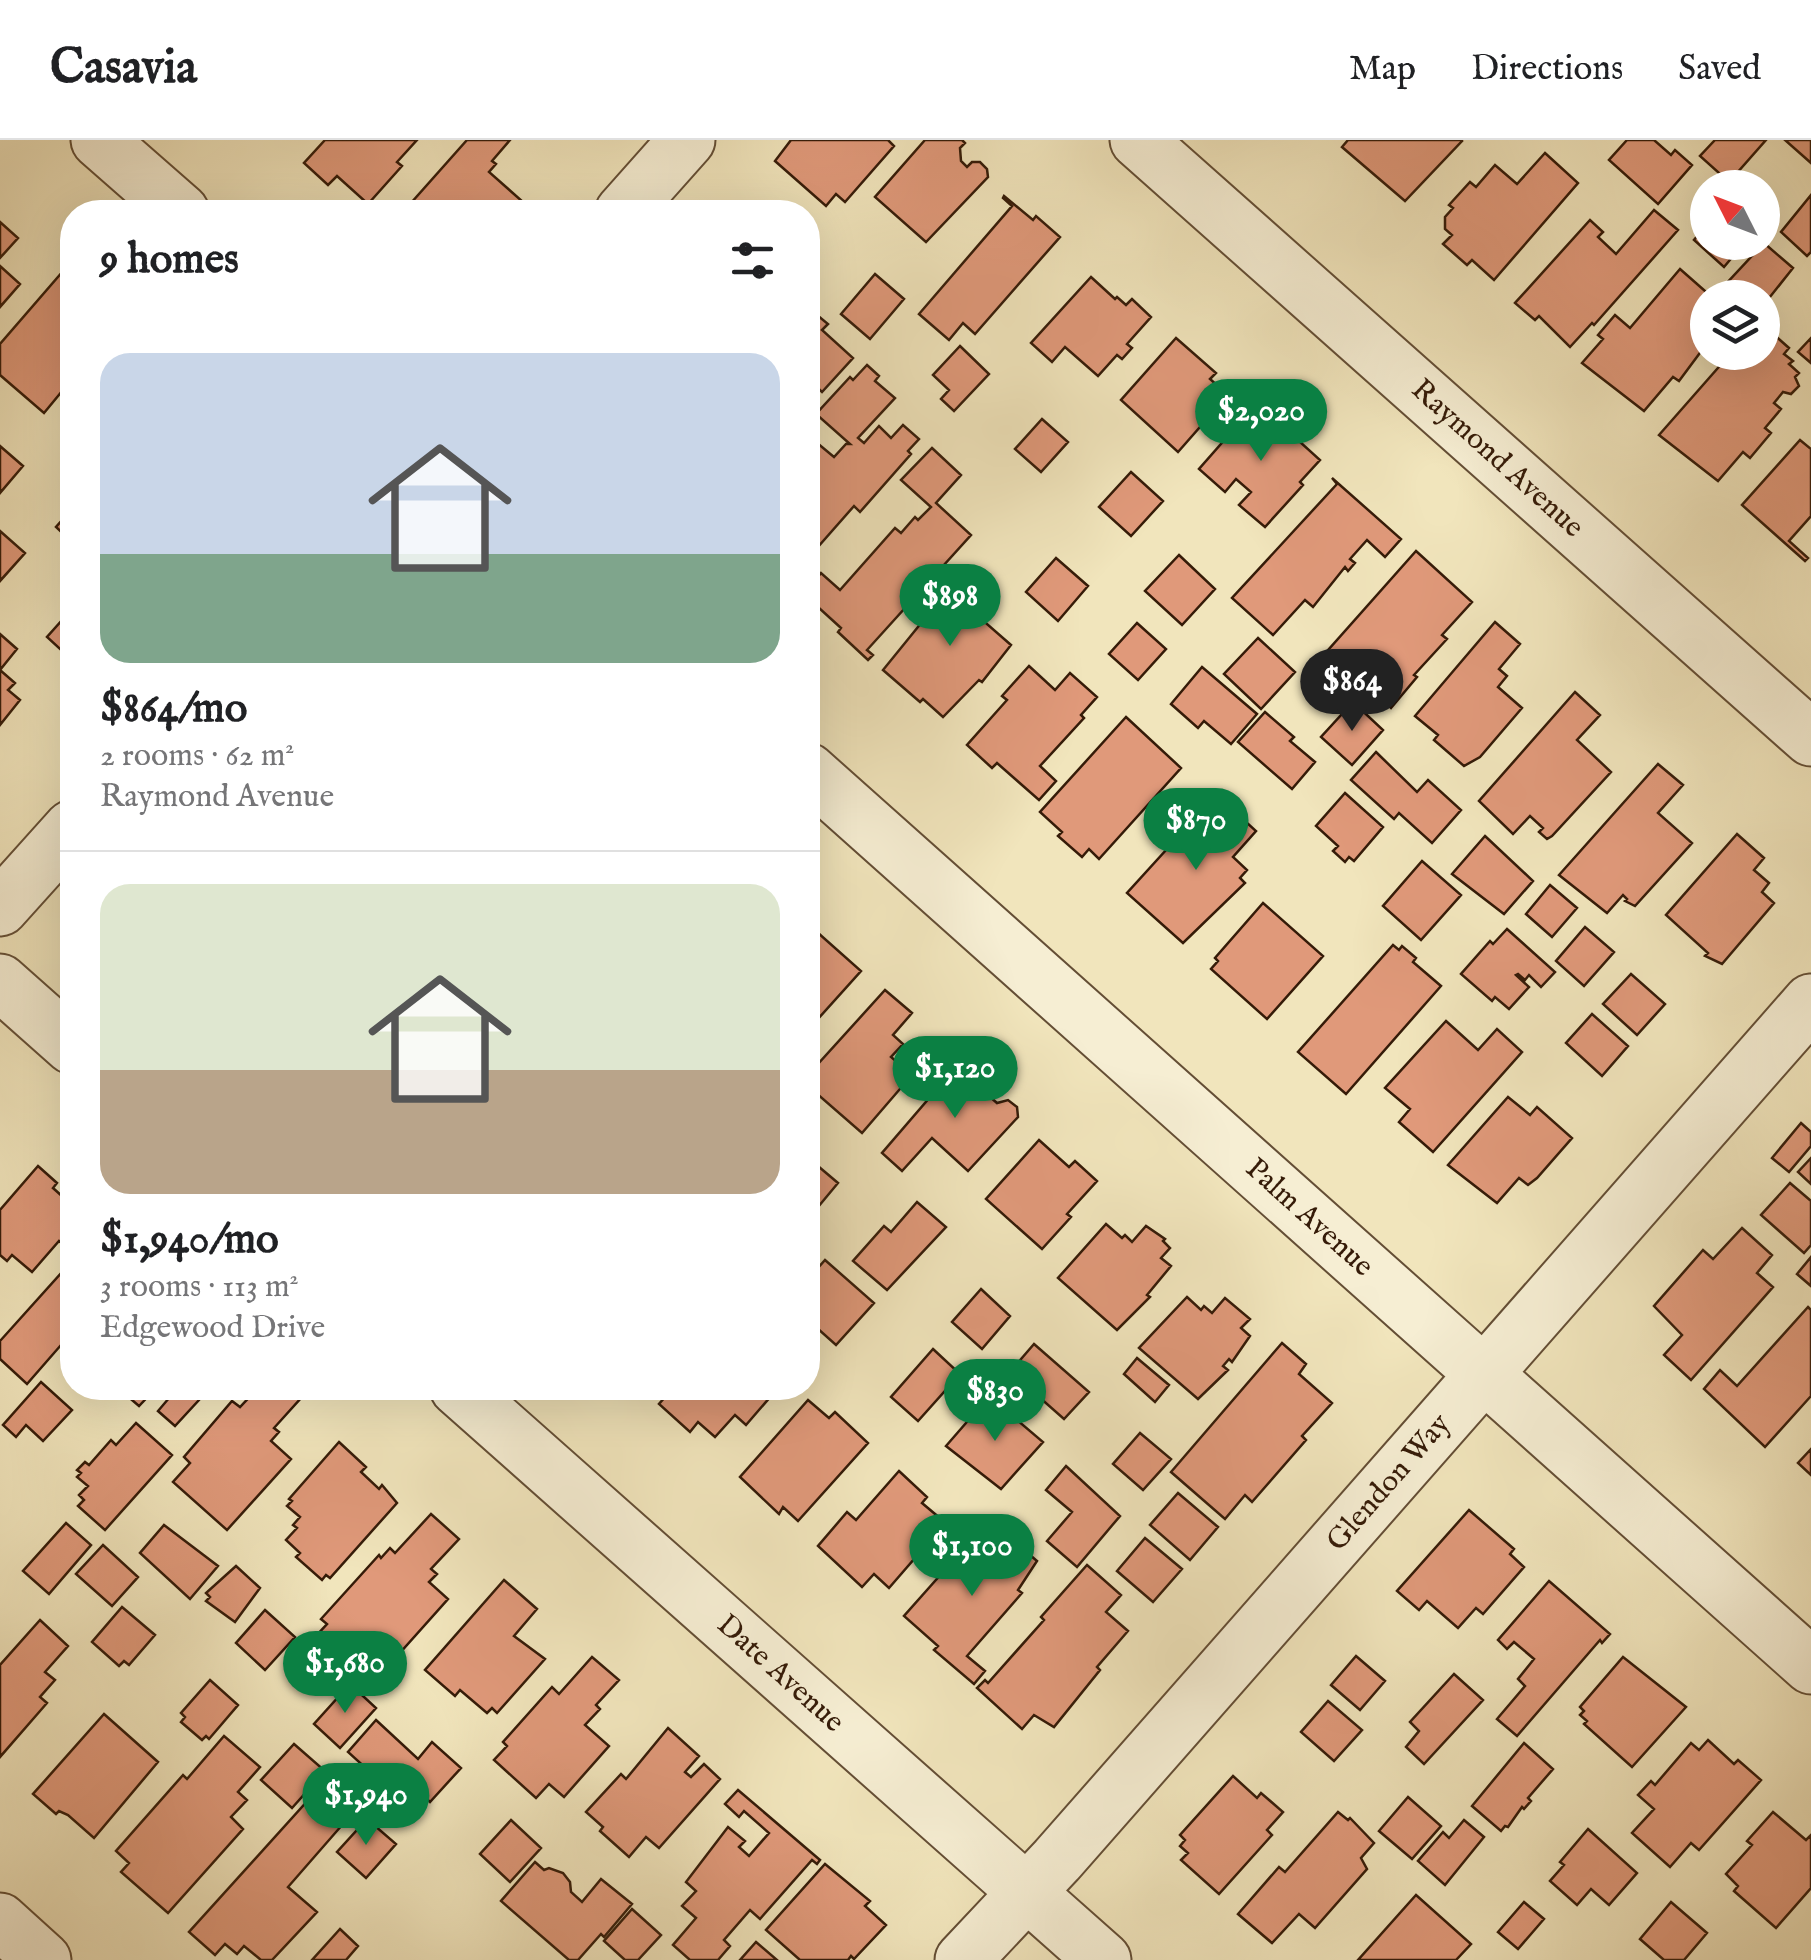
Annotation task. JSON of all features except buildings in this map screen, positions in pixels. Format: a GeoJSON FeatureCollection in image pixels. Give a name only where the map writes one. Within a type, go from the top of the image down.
{"type":"FeatureCollection","features":[{"type":"Feature","properties":{"kind":"street"},"geometry":{"type":"LineString","coordinates":[[99,140],[166,200]]}},
{"type":"Feature","properties":{"kind":"street"},"geometry":{"type":"LineString","coordinates":[[634,200],[687,140]]}},
{"type":"Feature","properties":{"kind":"street","name":"Raymond Avenue"},"geometry":{"type":"LineString","coordinates":[[1138,140],[1811,738]]}},
{"type":"Feature","properties":{"kind":"street","name":"Palm Avenue"},"geometry":{"type":"LineString","coordinates":[[820,782],[1811,1666]]}},
{"type":"Feature","properties":{"kind":"street"},"geometry":{"type":"LineString","coordinates":[[0,908],[60,841]]}},
{"type":"Feature","properties":{"kind":"street"},"geometry":{"type":"LineString","coordinates":[[0,982],[60,1035]]}},
{"type":"Feature","properties":{"kind":"street","name":"Glendon Way"},"geometry":{"type":"LineString","coordinates":[[963,1960],[1057,1860],[1811,1002]]}},
{"type":"Feature","properties":{"kind":"street","name":"Date Avenue"},"geometry":{"type":"LineString","coordinates":[[472,1400],[1104,1960]]}},
{"type":"Feature","properties":{"kind":"street"},"geometry":{"type":"LineString","coordinates":[[0,1921],[44,1960]]}}]}
